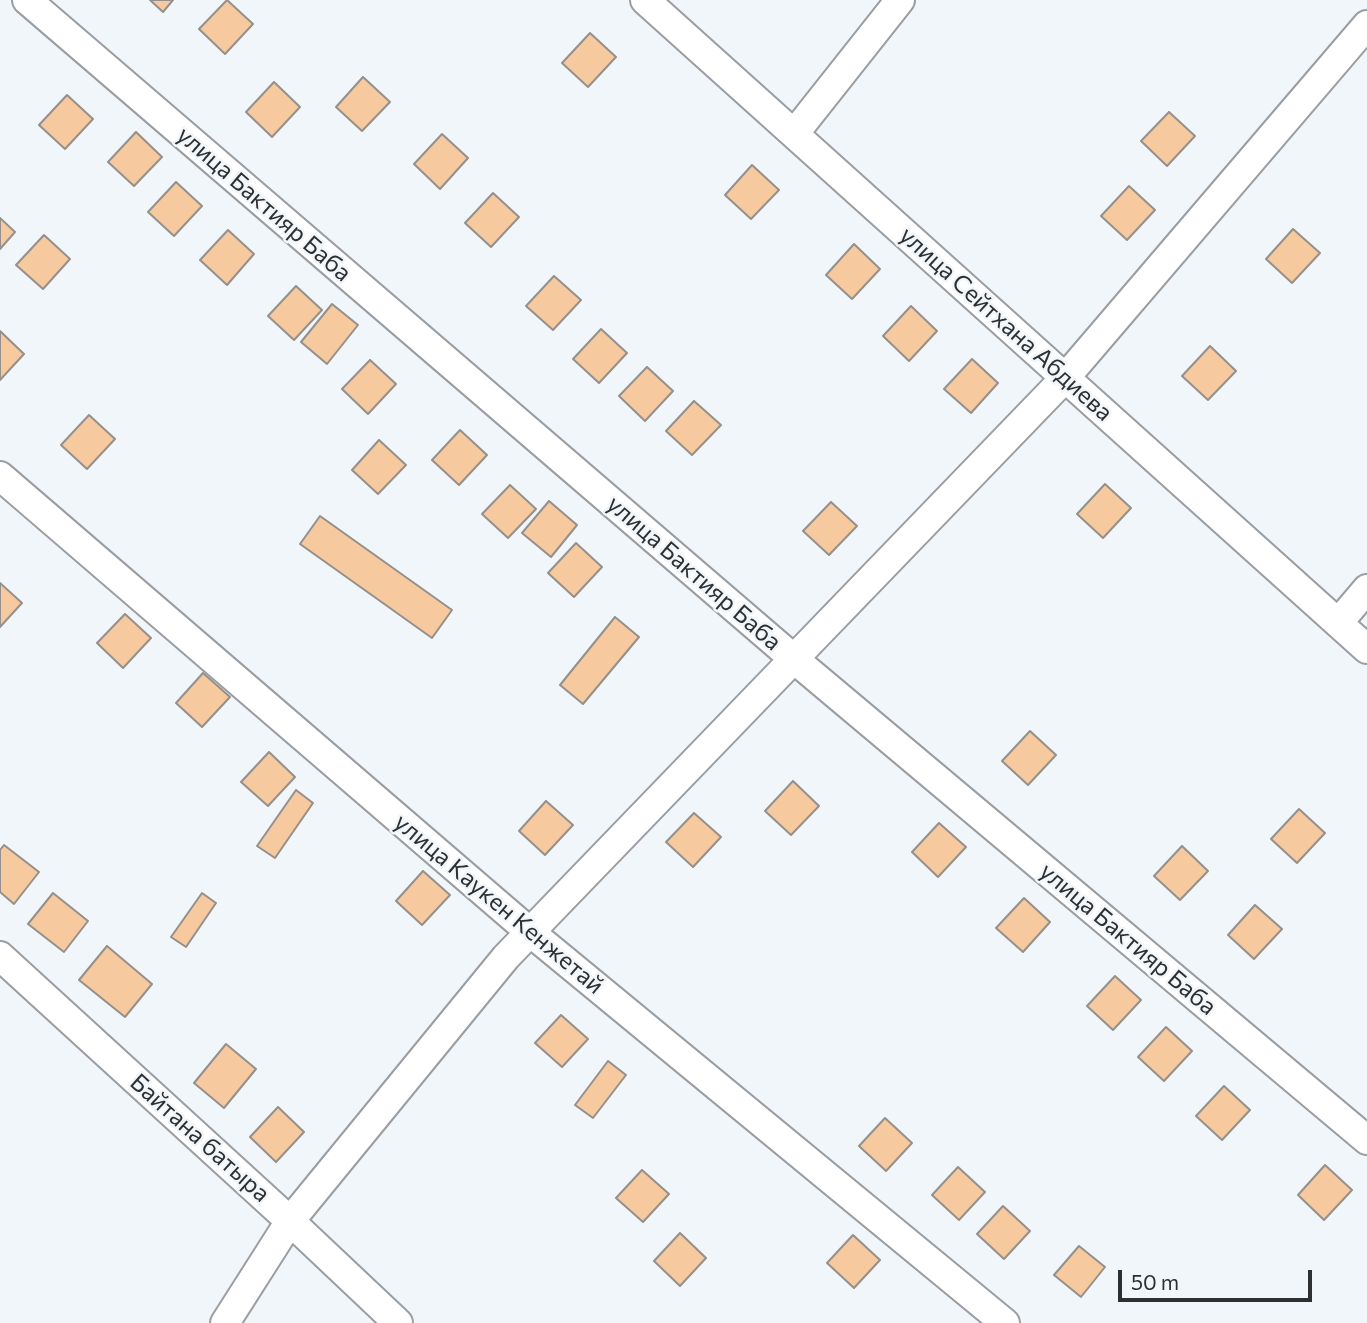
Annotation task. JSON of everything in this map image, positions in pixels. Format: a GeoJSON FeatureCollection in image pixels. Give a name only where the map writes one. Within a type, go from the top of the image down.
{"type":"FeatureCollection","features":[{"type":"Feature","properties":{"kind":"street","name":"улица Бактияр Баба"},"geometry":{"type":"LineString","coordinates":[[27,0],[794,659],[1367,1140]]}},
{"type":"Feature","properties":{"kind":"street","name":"улица Сейтхана Абдиева"},"geometry":{"type":"LineString","coordinates":[[645,0],[1367,649]]}},
{"type":"Feature","properties":{"kind":"street"},"geometry":{"type":"LineString","coordinates":[[794,134],[900,0]]}},
{"type":"Feature","properties":{"kind":"street"},"geometry":{"type":"LineString","coordinates":[[225,1323],[290,1221],[506,957],[1065,378],[1367,25]]}},
{"type":"Feature","properties":{"kind":"street","name":"улица Каукен Кенжетай"},"geometry":{"type":"LineString","coordinates":[[0,476],[530,932],[1005,1323]]}},
{"type":"Feature","properties":{"kind":"street"},"geometry":{"type":"LineString","coordinates":[[1338,623],[1367,589]]}},
{"type":"Feature","properties":{"kind":"street","name":"Байтана батыра"},"geometry":{"type":"LineString","coordinates":[[0,956],[398,1323]]}},
{"type":"Feature","properties":{"kind":"building"},"geometry":{"type":"Polygon","coordinates":[[[150,0],[173,0],[163,12],[150,0]]]}},
{"type":"Feature","properties":{"kind":"building"},"geometry":{"type":"Polygon","coordinates":[[[227,0],[253,24],[225,54],[199,29],[227,0]]]}},
{"type":"Feature","properties":{"kind":"building"},"geometry":{"type":"Polygon","coordinates":[[[590,33],[616,57],[588,87],[562,63],[590,33]]]}},
{"type":"Feature","properties":{"kind":"building"},"geometry":{"type":"Polygon","coordinates":[[[363,77],[390,102],[362,131],[336,107],[363,77]]]}},
{"type":"Feature","properties":{"kind":"building"},"geometry":{"type":"Polygon","coordinates":[[[274,82],[300,107],[272,137],[246,112],[274,82]]]}},
{"type":"Feature","properties":{"kind":"building"},"geometry":{"type":"Polygon","coordinates":[[[67,95],[93,119],[65,149],[39,125],[67,95]]]}},
{"type":"Feature","properties":{"kind":"building"},"geometry":{"type":"Polygon","coordinates":[[[1169,112],[1195,136],[1167,166],[1141,141],[1169,112]]]}},
{"type":"Feature","properties":{"kind":"building"},"geometry":{"type":"Polygon","coordinates":[[[136,132],[162,157],[134,186],[108,162],[136,132]]]}},
{"type":"Feature","properties":{"kind":"building"},"geometry":{"type":"Polygon","coordinates":[[[442,134],[468,158],[440,189],[414,164],[442,134]]]}},
{"type":"Feature","properties":{"kind":"building"},"geometry":{"type":"Polygon","coordinates":[[[752,165],[779,190],[751,219],[725,195],[752,165]]]}},
{"type":"Feature","properties":{"kind":"building"},"geometry":{"type":"Polygon","coordinates":[[[176,182],[202,206],[174,236],[148,212],[176,182]]]}},
{"type":"Feature","properties":{"kind":"building"},"geometry":{"type":"Polygon","coordinates":[[[1129,186],[1155,210],[1127,240],[1101,216],[1129,186]]]}},
{"type":"Feature","properties":{"kind":"building"},"geometry":{"type":"Polygon","coordinates":[[[493,193],[519,217],[491,247],[465,223],[493,193]]]}},
{"type":"Feature","properties":{"kind":"building"},"geometry":{"type":"Polygon","coordinates":[[[0,218],[15,232],[0,249],[0,218]]]}},
{"type":"Feature","properties":{"kind":"building"},"geometry":{"type":"Polygon","coordinates":[[[1293,229],[1320,253],[1292,283],[1266,259],[1293,229]]]}},
{"type":"Feature","properties":{"kind":"building"},"geometry":{"type":"Polygon","coordinates":[[[228,230],[254,254],[227,285],[200,260],[228,230]]]}},
{"type":"Feature","properties":{"kind":"building"},"geometry":{"type":"Polygon","coordinates":[[[44,235],[70,259],[43,289],[16,265],[44,235]]]}},
{"type":"Feature","properties":{"kind":"building"},"geometry":{"type":"Polygon","coordinates":[[[854,244],[880,269],[852,299],[826,275],[854,244]]]}},
{"type":"Feature","properties":{"kind":"building"},"geometry":{"type":"Polygon","coordinates":[[[554,276],[581,300],[553,330],[526,306],[554,276]]]}},
{"type":"Feature","properties":{"kind":"building"},"geometry":{"type":"Polygon","coordinates":[[[296,286],[322,310],[294,340],[268,316],[296,286]]]}},
{"type":"Feature","properties":{"kind":"building"},"geometry":{"type":"Polygon","coordinates":[[[332,304],[358,325],[327,364],[301,342],[332,304]]]}},
{"type":"Feature","properties":{"kind":"building"},"geometry":{"type":"Polygon","coordinates":[[[911,306],[937,331],[909,361],[883,336],[911,306]]]}},
{"type":"Feature","properties":{"kind":"building"},"geometry":{"type":"Polygon","coordinates":[[[601,329],[627,353],[599,383],[573,359],[601,329]]]}},
{"type":"Feature","properties":{"kind":"building"},"geometry":{"type":"Polygon","coordinates":[[[0,331],[24,354],[0,380],[0,331]]]}},
{"type":"Feature","properties":{"kind":"building"},"geometry":{"type":"Polygon","coordinates":[[[1210,346],[1236,371],[1208,400],[1182,376],[1210,346]]]}},
{"type":"Feature","properties":{"kind":"building"},"geometry":{"type":"Polygon","coordinates":[[[972,359],[998,383],[971,413],[944,389],[972,359]]]}},
{"type":"Feature","properties":{"kind":"building"},"geometry":{"type":"Polygon","coordinates":[[[370,360],[396,384],[368,414],[342,389],[370,360]]]}},
{"type":"Feature","properties":{"kind":"building"},"geometry":{"type":"Polygon","coordinates":[[[647,367],[673,391],[645,421],[619,396],[647,367]]]}},
{"type":"Feature","properties":{"kind":"building"},"geometry":{"type":"Polygon","coordinates":[[[694,401],[721,425],[692,455],[666,431],[694,401]]]}},
{"type":"Feature","properties":{"kind":"building"},"geometry":{"type":"Polygon","coordinates":[[[89,415],[115,439],[87,469],[61,445],[89,415]]]}},
{"type":"Feature","properties":{"kind":"building"},"geometry":{"type":"Polygon","coordinates":[[[460,430],[487,455],[459,485],[432,460],[460,430]]]}},
{"type":"Feature","properties":{"kind":"building"},"geometry":{"type":"Polygon","coordinates":[[[379,440],[406,465],[378,494],[352,470],[379,440]]]}},
{"type":"Feature","properties":{"kind":"building"},"geometry":{"type":"Polygon","coordinates":[[[1105,484],[1131,508],[1103,538],[1077,514],[1105,484]]]}},
{"type":"Feature","properties":{"kind":"building"},"geometry":{"type":"Polygon","coordinates":[[[510,485],[536,509],[508,538],[482,514],[510,485]]]}},
{"type":"Feature","properties":{"kind":"building"},"geometry":{"type":"Polygon","coordinates":[[[549,501],[577,525],[551,557],[522,533],[549,501]]]}},
{"type":"Feature","properties":{"kind":"building"},"geometry":{"type":"Polygon","coordinates":[[[831,502],[857,526],[829,555],[803,531],[831,502]]]}},
{"type":"Feature","properties":{"kind":"building"},"geometry":{"type":"Polygon","coordinates":[[[320,516],[452,610],[432,638],[300,544],[320,516]]]}},
{"type":"Feature","properties":{"kind":"building"},"geometry":{"type":"Polygon","coordinates":[[[576,543],[602,567],[574,597],[548,573],[576,543]]]}},
{"type":"Feature","properties":{"kind":"building"},"geometry":{"type":"Polygon","coordinates":[[[0,583],[22,603],[0,627],[0,583]]]}},
{"type":"Feature","properties":{"kind":"building"},"geometry":{"type":"Polygon","coordinates":[[[125,614],[151,638],[123,668],[97,643],[125,614]]]}},
{"type":"Feature","properties":{"kind":"building"},"geometry":{"type":"Polygon","coordinates":[[[615,617],[639,637],[583,704],[560,685],[615,617]]]}},
{"type":"Feature","properties":{"kind":"building"},"geometry":{"type":"Polygon","coordinates":[[[203,673],[230,697],[202,727],[176,703],[203,673]]]}},
{"type":"Feature","properties":{"kind":"building"},"geometry":{"type":"Polygon","coordinates":[[[1030,731],[1056,755],[1028,785],[1002,761],[1030,731]]]}},
{"type":"Feature","properties":{"kind":"building"},"geometry":{"type":"Polygon","coordinates":[[[269,752],[295,777],[268,806],[241,782],[269,752]]]}},
{"type":"Feature","properties":{"kind":"building"},"geometry":{"type":"Polygon","coordinates":[[[793,781],[819,806],[791,835],[765,811],[793,781]]]}},
{"type":"Feature","properties":{"kind":"building"},"geometry":{"type":"Polygon","coordinates":[[[296,790],[313,803],[275,858],[257,846],[296,790]]]}},
{"type":"Feature","properties":{"kind":"building"},"geometry":{"type":"Polygon","coordinates":[[[546,801],[573,825],[545,855],[519,831],[546,801]]]}},
{"type":"Feature","properties":{"kind":"building"},"geometry":{"type":"Polygon","coordinates":[[[1299,809],[1325,833],[1297,863],[1271,839],[1299,809]]]}},
{"type":"Feature","properties":{"kind":"building"},"geometry":{"type":"Polygon","coordinates":[[[694,813],[721,837],[693,867],[666,842],[694,813]]]}},
{"type":"Feature","properties":{"kind":"building"},"geometry":{"type":"Polygon","coordinates":[[[939,823],[966,847],[938,877],[912,852],[939,823]]]}},
{"type":"Feature","properties":{"kind":"building"},"geometry":{"type":"Polygon","coordinates":[[[4,845],[39,872],[14,904],[0,892],[0,850],[4,845]]]}},
{"type":"Feature","properties":{"kind":"building"},"geometry":{"type":"Polygon","coordinates":[[[1182,846],[1208,871],[1180,900],[1154,876],[1182,846]]]}},
{"type":"Feature","properties":{"kind":"building"},"geometry":{"type":"Polygon","coordinates":[[[423,871],[450,895],[422,925],[396,901],[423,871]]]}},
{"type":"Feature","properties":{"kind":"building"},"geometry":{"type":"Polygon","coordinates":[[[53,893],[88,921],[64,952],[28,924],[53,893]]]}},
{"type":"Feature","properties":{"kind":"building"},"geometry":{"type":"Polygon","coordinates":[[[202,893],[216,903],[186,947],[171,937],[202,893]]]}},
{"type":"Feature","properties":{"kind":"building"},"geometry":{"type":"Polygon","coordinates":[[[1024,898],[1050,922],[1023,952],[996,928],[1024,898]]]}},
{"type":"Feature","properties":{"kind":"building"},"geometry":{"type":"Polygon","coordinates":[[[1255,905],[1282,929],[1254,959],[1228,935],[1255,905]]]}},
{"type":"Feature","properties":{"kind":"building"},"geometry":{"type":"Polygon","coordinates":[[[107,946],[152,984],[125,1017],[79,980],[107,946]]]}},
{"type":"Feature","properties":{"kind":"building"},"geometry":{"type":"Polygon","coordinates":[[[1115,976],[1141,1000],[1113,1030],[1087,1006],[1115,976]]]}},
{"type":"Feature","properties":{"kind":"building"},"geometry":{"type":"Polygon","coordinates":[[[561,1015],[588,1039],[562,1067],[535,1043],[561,1015]]]}},
{"type":"Feature","properties":{"kind":"building"},"geometry":{"type":"Polygon","coordinates":[[[1166,1027],[1192,1051],[1164,1081],[1138,1057],[1166,1027]]]}},
{"type":"Feature","properties":{"kind":"building"},"geometry":{"type":"Polygon","coordinates":[[[226,1044],[256,1069],[224,1108],[194,1083],[226,1044]]]}},
{"type":"Feature","properties":{"kind":"building"},"geometry":{"type":"Polygon","coordinates":[[[608,1061],[626,1075],[593,1118],[575,1105],[608,1061]]]}},
{"type":"Feature","properties":{"kind":"building"},"geometry":{"type":"Polygon","coordinates":[[[1224,1086],[1250,1110],[1222,1140],[1196,1116],[1224,1086]]]}},
{"type":"Feature","properties":{"kind":"building"},"geometry":{"type":"Polygon","coordinates":[[[278,1107],[304,1132],[276,1162],[250,1137],[278,1107]]]}},
{"type":"Feature","properties":{"kind":"building"},"geometry":{"type":"Polygon","coordinates":[[[885,1118],[912,1143],[886,1171],[859,1146],[885,1118]]]}},
{"type":"Feature","properties":{"kind":"building"},"geometry":{"type":"Polygon","coordinates":[[[1325,1165],[1352,1190],[1324,1220],[1298,1195],[1325,1165]]]}},
{"type":"Feature","properties":{"kind":"building"},"geometry":{"type":"Polygon","coordinates":[[[958,1167],[985,1192],[959,1220],[932,1195],[958,1167]]]}},
{"type":"Feature","properties":{"kind":"building"},"geometry":{"type":"Polygon","coordinates":[[[642,1170],[669,1194],[643,1222],[616,1198],[642,1170]]]}},
{"type":"Feature","properties":{"kind":"building"},"geometry":{"type":"Polygon","coordinates":[[[1003,1206],[1030,1231],[1004,1259],[977,1234],[1003,1206]]]}},
{"type":"Feature","properties":{"kind":"building"},"geometry":{"type":"Polygon","coordinates":[[[680,1233],[706,1258],[680,1286],[654,1261],[680,1233]]]}},
{"type":"Feature","properties":{"kind":"building"},"geometry":{"type":"Polygon","coordinates":[[[853,1235],[880,1260],[854,1288],[827,1263],[853,1235]]]}},
{"type":"Feature","properties":{"kind":"building"},"geometry":{"type":"Polygon","coordinates":[[[1079,1246],[1105,1267],[1081,1297],[1054,1275],[1079,1246]]]}}]}
